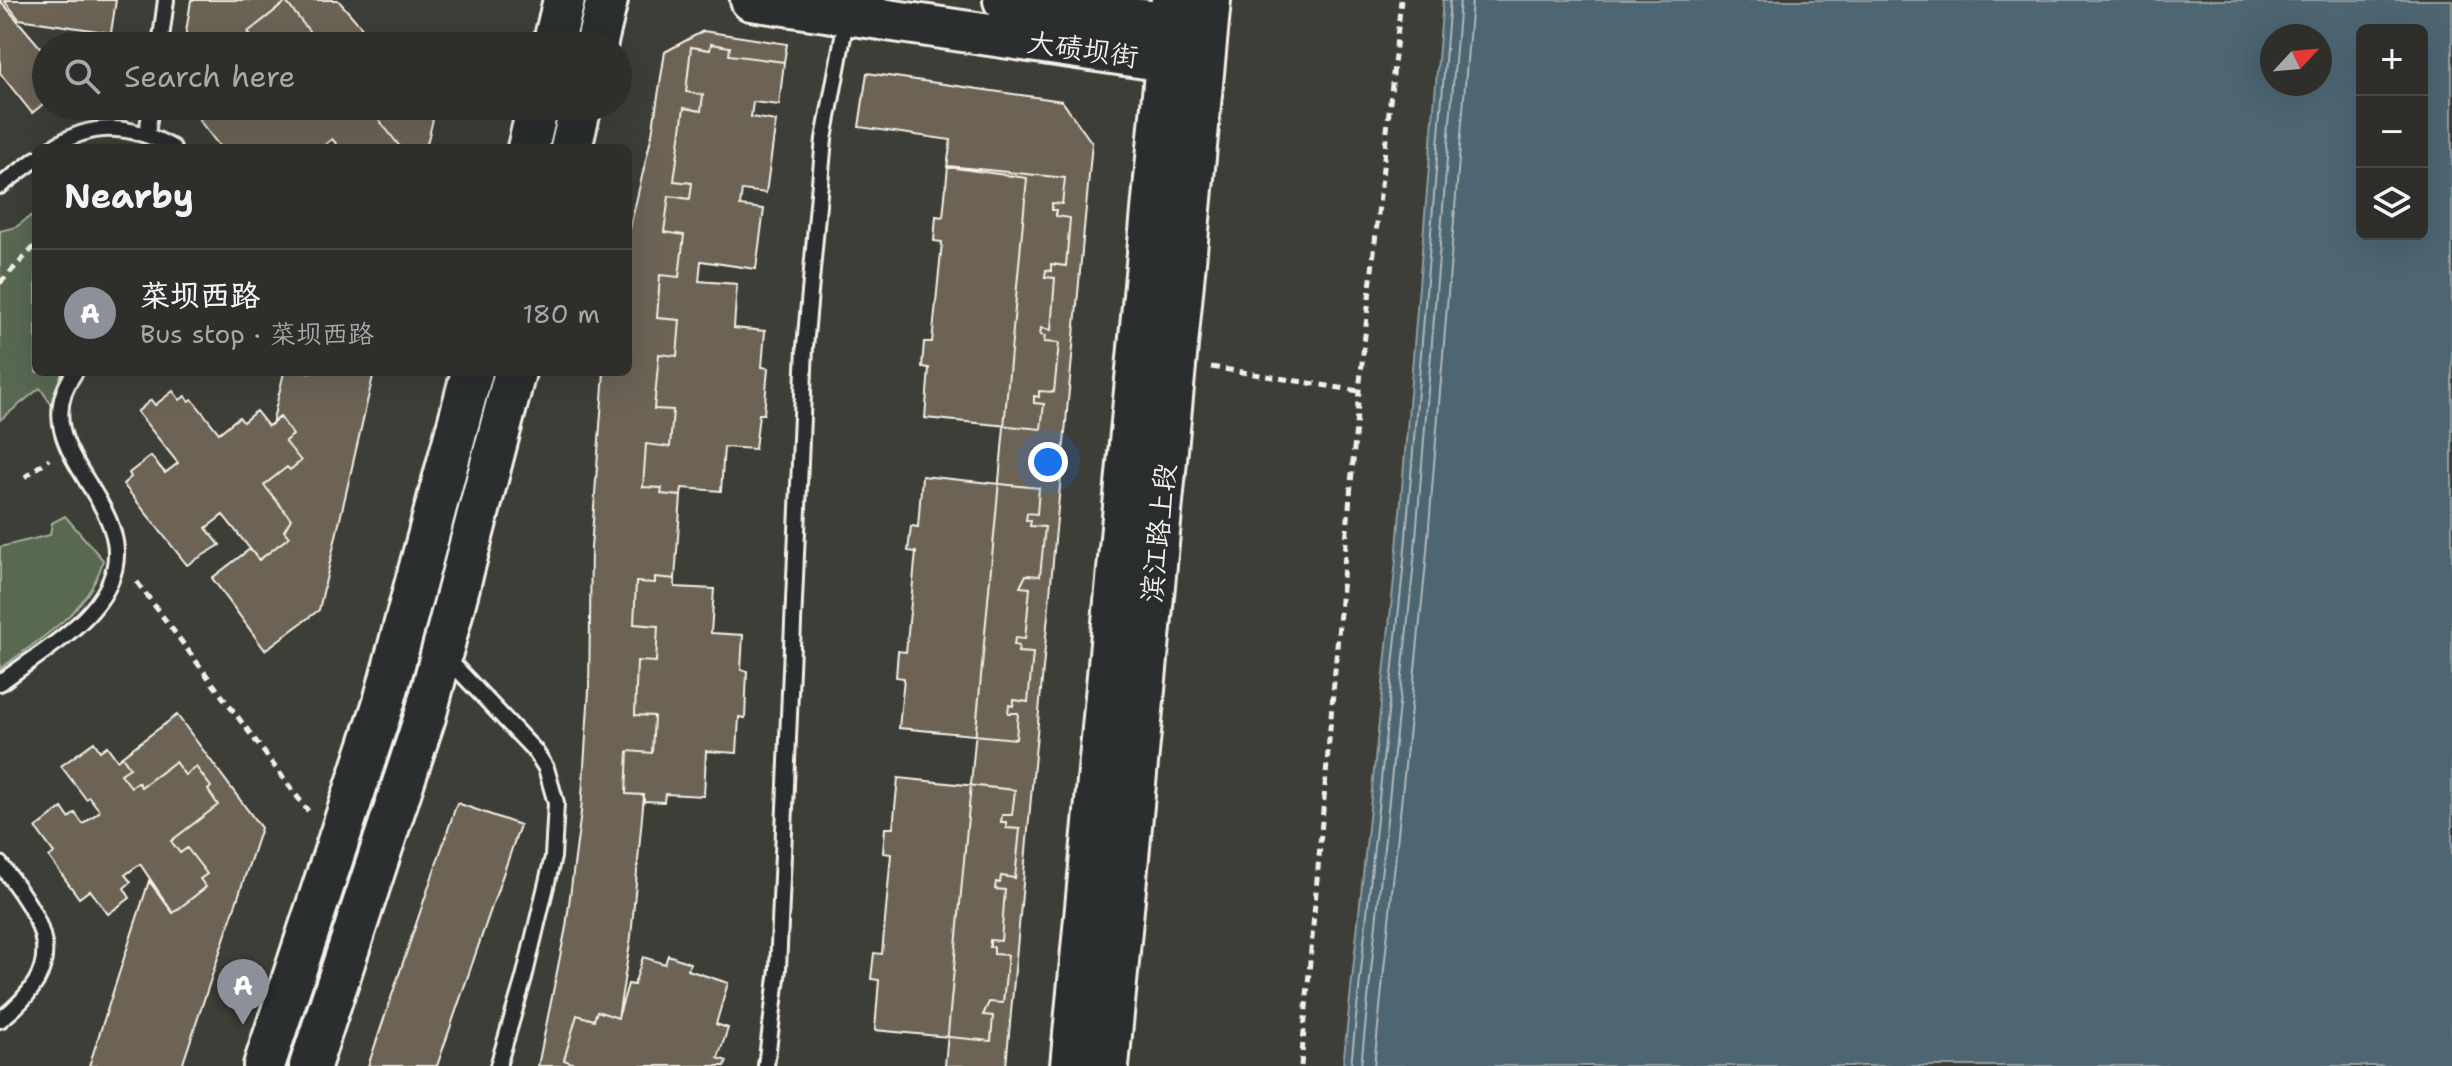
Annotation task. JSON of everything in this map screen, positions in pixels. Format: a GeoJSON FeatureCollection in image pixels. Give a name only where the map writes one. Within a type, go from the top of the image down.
{"type":"FeatureCollection","features":[{"type":"Feature","properties":{"kind":"street"},"geometry":{"type":"LineString","coordinates":[[556,32],[564,0]]}},
{"type":"Feature","properties":{"kind":"street"},"geometry":{"type":"LineString","coordinates":[[599,32],[607,0]]}},
{"type":"Feature","properties":{"kind":"street","name":"大碛坝街"},"geometry":{"type":"LineString","coordinates":[[751,0],[847,14],[1169,28]]}},
{"type":"Feature","properties":{"kind":"street","name":"大碛坝街"},"geometry":{"type":"LineString","coordinates":[[1004,0],[1169,28],[1205,52]]}},
{"type":"Feature","properties":{"kind":"street","name":"滨江路上段"},"geometry":{"type":"LineString","coordinates":[[1108,1066],[1210,0]]}},
{"type":"Feature","properties":{"kind":"street","name":"滨江路上段"},"geometry":{"type":"LineString","coordinates":[[1071,1066],[1169,28]]}},
{"type":"Feature","properties":{"kind":"street"},"geometry":{"type":"LineString","coordinates":[[529,144],[535,120]]}},
{"type":"Feature","properties":{"kind":"street"},"geometry":{"type":"LineString","coordinates":[[572,144],[578,120]]}},
{"type":"Feature","properties":{"kind":"street"},"geometry":{"type":"LineString","coordinates":[[264,1066],[384,702],[471,376]]}},
{"type":"Feature","properties":{"kind":"street"},"geometry":{"type":"LineString","coordinates":[[310,1066],[425,717],[514,376]]}},
{"type":"Feature","properties":{"kind":"lane"},"geometry":{"type":"LineString","coordinates":[[162,32],[166,0]]}},
{"type":"Feature","properties":{"kind":"lane"},"geometry":{"type":"LineString","coordinates":[[766,1066],[778,969],[805,347],[824,139],[847,14]]}},
{"type":"Feature","properties":{"kind":"lane"},"geometry":{"type":"LineString","coordinates":[[147,135],[149,120]]}},
{"type":"Feature","properties":{"kind":"lane"},"geometry":{"type":"LineString","coordinates":[[60,144],[86,131],[108,127],[147,135],[165,144]]}},
{"type":"Feature","properties":{"kind":"lane"},"geometry":{"type":"LineString","coordinates":[[0,186],[32,162]]}},
{"type":"Feature","properties":{"kind":"lane"},"geometry":{"type":"LineString","coordinates":[[0,683],[92,610],[110,579],[114,552],[111,521],[103,503],[68,452],[62,433],[64,396],[73,376]]}},
{"type":"Feature","properties":{"kind":"lane"},"geometry":{"type":"LineString","coordinates":[[442,653],[535,751],[546,768],[556,803],[553,857],[524,978],[498,1066]]}},
{"type":"Feature","properties":{"kind":"lane"},"geometry":{"type":"LineString","coordinates":[[0,864],[37,917],[44,952],[41,969],[27,1000],[0,1020]]}},
{"type":"Feature","properties":{"kind":"path"},"geometry":{"type":"LineString","coordinates":[[1301,1066],[1359,391],[1401,0]]}},
{"type":"Feature","properties":{"kind":"path"},"geometry":{"type":"LineString","coordinates":[[0,283],[32,249]]}},
{"type":"Feature","properties":{"kind":"path"},"geometry":{"type":"LineString","coordinates":[[1175,361],[1359,391]]}},
{"type":"Feature","properties":{"kind":"path"},"geometry":{"type":"LineString","coordinates":[[114,552],[336,848]]}},
{"type":"Feature","properties":{"kind":"green space"},"geometry":{"type":"Polygon","coordinates":[[[32,215],[32,376],[61,376],[51,404],[40,388],[0,420],[0,231],[16,227],[32,215]]]}},
{"type":"Feature","properties":{"kind":"green space"},"geometry":{"type":"Polygon","coordinates":[[[65,516],[103,560],[96,578],[87,595],[62,622],[0,669],[0,547],[50,535],[52,523],[65,516]]]}},
{"type":"Feature","properties":{"kind":"water"},"geometry":{"type":"Polygon","coordinates":[[[1443,0],[2452,0],[2452,1066],[1343,1066],[1396,560],[1443,0]]]}},
{"type":"Feature","properties":{"kind":"building"},"geometry":{"type":"Polygon","coordinates":[[[0,0],[32,38],[32,113],[0,73],[0,0]]]}},
{"type":"Feature","properties":{"kind":"building"},"geometry":{"type":"Polygon","coordinates":[[[4,0],[116,0],[111,32],[19,19],[4,0]]]}},
{"type":"Feature","properties":{"kind":"building"},"geometry":{"type":"Polygon","coordinates":[[[191,0],[338,0],[366,32],[310,32],[286,2],[248,32],[186,32],[191,0]]]}},
{"type":"Feature","properties":{"kind":"building"},"geometry":{"type":"Polygon","coordinates":[[[286,2],[310,32],[248,32],[286,2]]]}},
{"type":"Feature","properties":{"kind":"building"},"geometry":{"type":"Polygon","coordinates":[[[703,31],[787,44],[784,62],[729,55],[730,47],[711,44],[710,50],[691,47],[686,92],[703,95],[701,111],[684,108],[674,181],[692,183],[690,199],[669,196],[664,232],[684,235],[679,277],[660,275],[657,318],[680,320],[677,356],[659,354],[654,409],[673,410],[670,447],[646,444],[643,487],[662,488],[661,494],[681,496],[675,579],[655,577],[655,583],[636,582],[634,624],[658,626],[656,662],[637,661],[635,715],[654,716],[652,753],[628,751],[626,794],[644,795],[631,937],[618,1018],[597,1011],[594,1020],[577,1015],[564,1060],[580,1066],[538,1066],[566,927],[581,812],[589,690],[591,548],[604,376],[632,376],[632,219],[652,134],[665,52],[703,31]]]}},
{"type":"Feature","properties":{"kind":"building"},"geometry":{"type":"Polygon","coordinates":[[[711,44],[730,47],[729,55],[784,62],[779,105],[753,102],[751,117],[776,121],[766,193],[742,190],[740,206],[764,209],[756,269],[701,261],[699,281],[737,284],[734,328],[765,331],[762,367],[768,368],[764,414],[759,414],[755,449],[724,447],[721,491],[682,488],[681,496],[661,494],[662,488],[643,487],[646,444],[670,447],[673,410],[654,409],[659,354],[677,356],[680,320],[657,318],[660,275],[679,277],[684,235],[664,232],[669,196],[690,199],[692,183],[674,181],[684,108],[701,111],[703,95],[686,92],[691,47],[710,50],[711,44]]]}},
{"type":"Feature","properties":{"kind":"building"},"geometry":{"type":"Polygon","coordinates":[[[867,73],[1062,101],[1092,143],[1006,1066],[945,1066],[1027,178],[947,167],[951,140],[859,127],[867,73]]]}},
{"type":"Feature","properties":{"kind":"building"},"geometry":{"type":"Polygon","coordinates":[[[199,120],[379,120],[398,144],[336,144],[332,139],[326,144],[218,144],[199,120]]]}},
{"type":"Feature","properties":{"kind":"building"},"geometry":{"type":"Polygon","coordinates":[[[379,120],[433,120],[427,144],[398,144],[379,120]]]}},
{"type":"Feature","properties":{"kind":"building"},"geometry":{"type":"Polygon","coordinates":[[[948,166],[1065,178],[1062,204],[1052,203],[1056,216],[1070,218],[1066,266],[1051,264],[1051,271],[1046,270],[1045,277],[1055,278],[1051,330],[1041,328],[1040,335],[1045,336],[1044,342],[1059,343],[1054,392],[1039,391],[1039,397],[1034,396],[1034,403],[1044,404],[1041,429],[925,418],[929,368],[922,367],[924,342],[932,342],[942,242],[934,241],[936,216],[943,217],[948,166]]]}},
{"type":"Feature","properties":{"kind":"building"},"geometry":{"type":"Polygon","coordinates":[[[283,376],[373,376],[319,610],[265,650],[212,578],[250,549],[259,560],[289,537],[284,531],[291,519],[264,485],[287,467],[290,470],[301,461],[285,441],[293,435],[280,417],[272,424],[283,376]]]}},
{"type":"Feature","properties":{"kind":"building"},"geometry":{"type":"Polygon","coordinates":[[[173,391],[180,400],[185,396],[189,401],[192,399],[219,433],[239,417],[243,422],[256,411],[268,426],[280,417],[293,435],[285,441],[301,461],[290,470],[287,467],[264,485],[291,519],[284,531],[289,537],[259,560],[223,515],[206,528],[220,545],[187,565],[123,484],[131,477],[129,473],[151,456],[165,473],[178,463],[137,412],[151,400],[155,405],[173,391]]]}},
{"type":"Feature","properties":{"kind":"building"},"geometry":{"type":"Polygon","coordinates":[[[922,476],[1039,488],[1037,514],[1027,513],[1026,520],[1031,520],[1030,526],[1045,527],[1040,576],[1026,575],[1020,587],[1030,588],[1025,639],[1015,638],[1014,645],[1019,646],[1018,652],[1033,653],[1028,702],[1014,700],[1013,706],[1009,705],[1008,713],[1018,713],[1016,739],[899,728],[904,678],[896,677],[898,651],[906,652],[916,552],[908,551],[911,526],[918,527],[922,476]]]}},
{"type":"Feature","properties":{"kind":"building"},"geometry":{"type":"Polygon","coordinates":[[[655,577],[675,579],[675,587],[714,589],[711,633],[743,635],[741,670],[747,671],[745,718],[739,717],[737,753],[706,751],[704,796],[665,794],[664,802],[644,801],[644,795],[626,794],[628,751],[652,753],[654,716],[635,715],[637,661],[656,662],[658,626],[634,624],[636,582],[655,583],[655,577]]]}},
{"type":"Feature","properties":{"kind":"building"},"geometry":{"type":"Polygon","coordinates":[[[177,715],[261,828],[182,1066],[89,1066],[149,881],[173,913],[206,887],[200,879],[207,874],[187,848],[180,853],[171,841],[218,805],[208,790],[211,787],[196,767],[185,775],[175,762],[141,787],[138,782],[131,787],[121,774],[130,768],[122,756],[177,715]]]}},
{"type":"Feature","properties":{"kind":"building"},"geometry":{"type":"Polygon","coordinates":[[[94,742],[100,751],[107,746],[117,760],[122,756],[130,768],[121,774],[131,787],[138,782],[141,787],[175,762],[185,775],[196,767],[211,787],[208,790],[218,805],[171,841],[180,853],[187,848],[207,874],[200,879],[206,887],[173,913],[140,864],[125,875],[131,882],[124,888],[130,898],[108,914],[90,890],[79,898],[49,857],[54,853],[36,828],[62,808],[69,818],[75,813],[83,824],[100,811],[89,797],[86,799],[61,766],[94,742]]]}},
{"type":"Feature","properties":{"kind":"building"},"geometry":{"type":"Polygon","coordinates":[[[898,778],[1015,790],[1012,815],[1002,815],[1001,822],[1006,822],[1006,828],[1020,829],[1015,878],[1001,876],[995,889],[1005,890],[1001,941],[990,940],[990,947],[994,947],[994,954],[1008,955],[1003,1003],[989,1002],[983,1015],[993,1016],[991,1041],[875,1030],[879,980],[871,979],[874,953],[882,954],[891,854],[883,853],[885,828],[893,828],[898,778]]]}},
{"type":"Feature","properties":{"kind":"building"},"geometry":{"type":"Polygon","coordinates":[[[457,803],[520,825],[437,1066],[368,1066],[457,803]]]}},
{"type":"Feature","properties":{"kind":"building"},"geometry":{"type":"Polygon","coordinates":[[[668,955],[690,963],[688,970],[728,983],[716,1024],[728,1028],[718,1058],[727,1061],[725,1066],[580,1066],[564,1060],[577,1015],[594,1020],[597,1011],[618,1018],[628,984],[634,985],[643,957],[665,964],[668,955]]]}},
{"type":"Feature","properties":{"kind":"place","name":"菜坝西路"},"geometry":{"type":"Point","coordinates":[243,1025]}}]}
